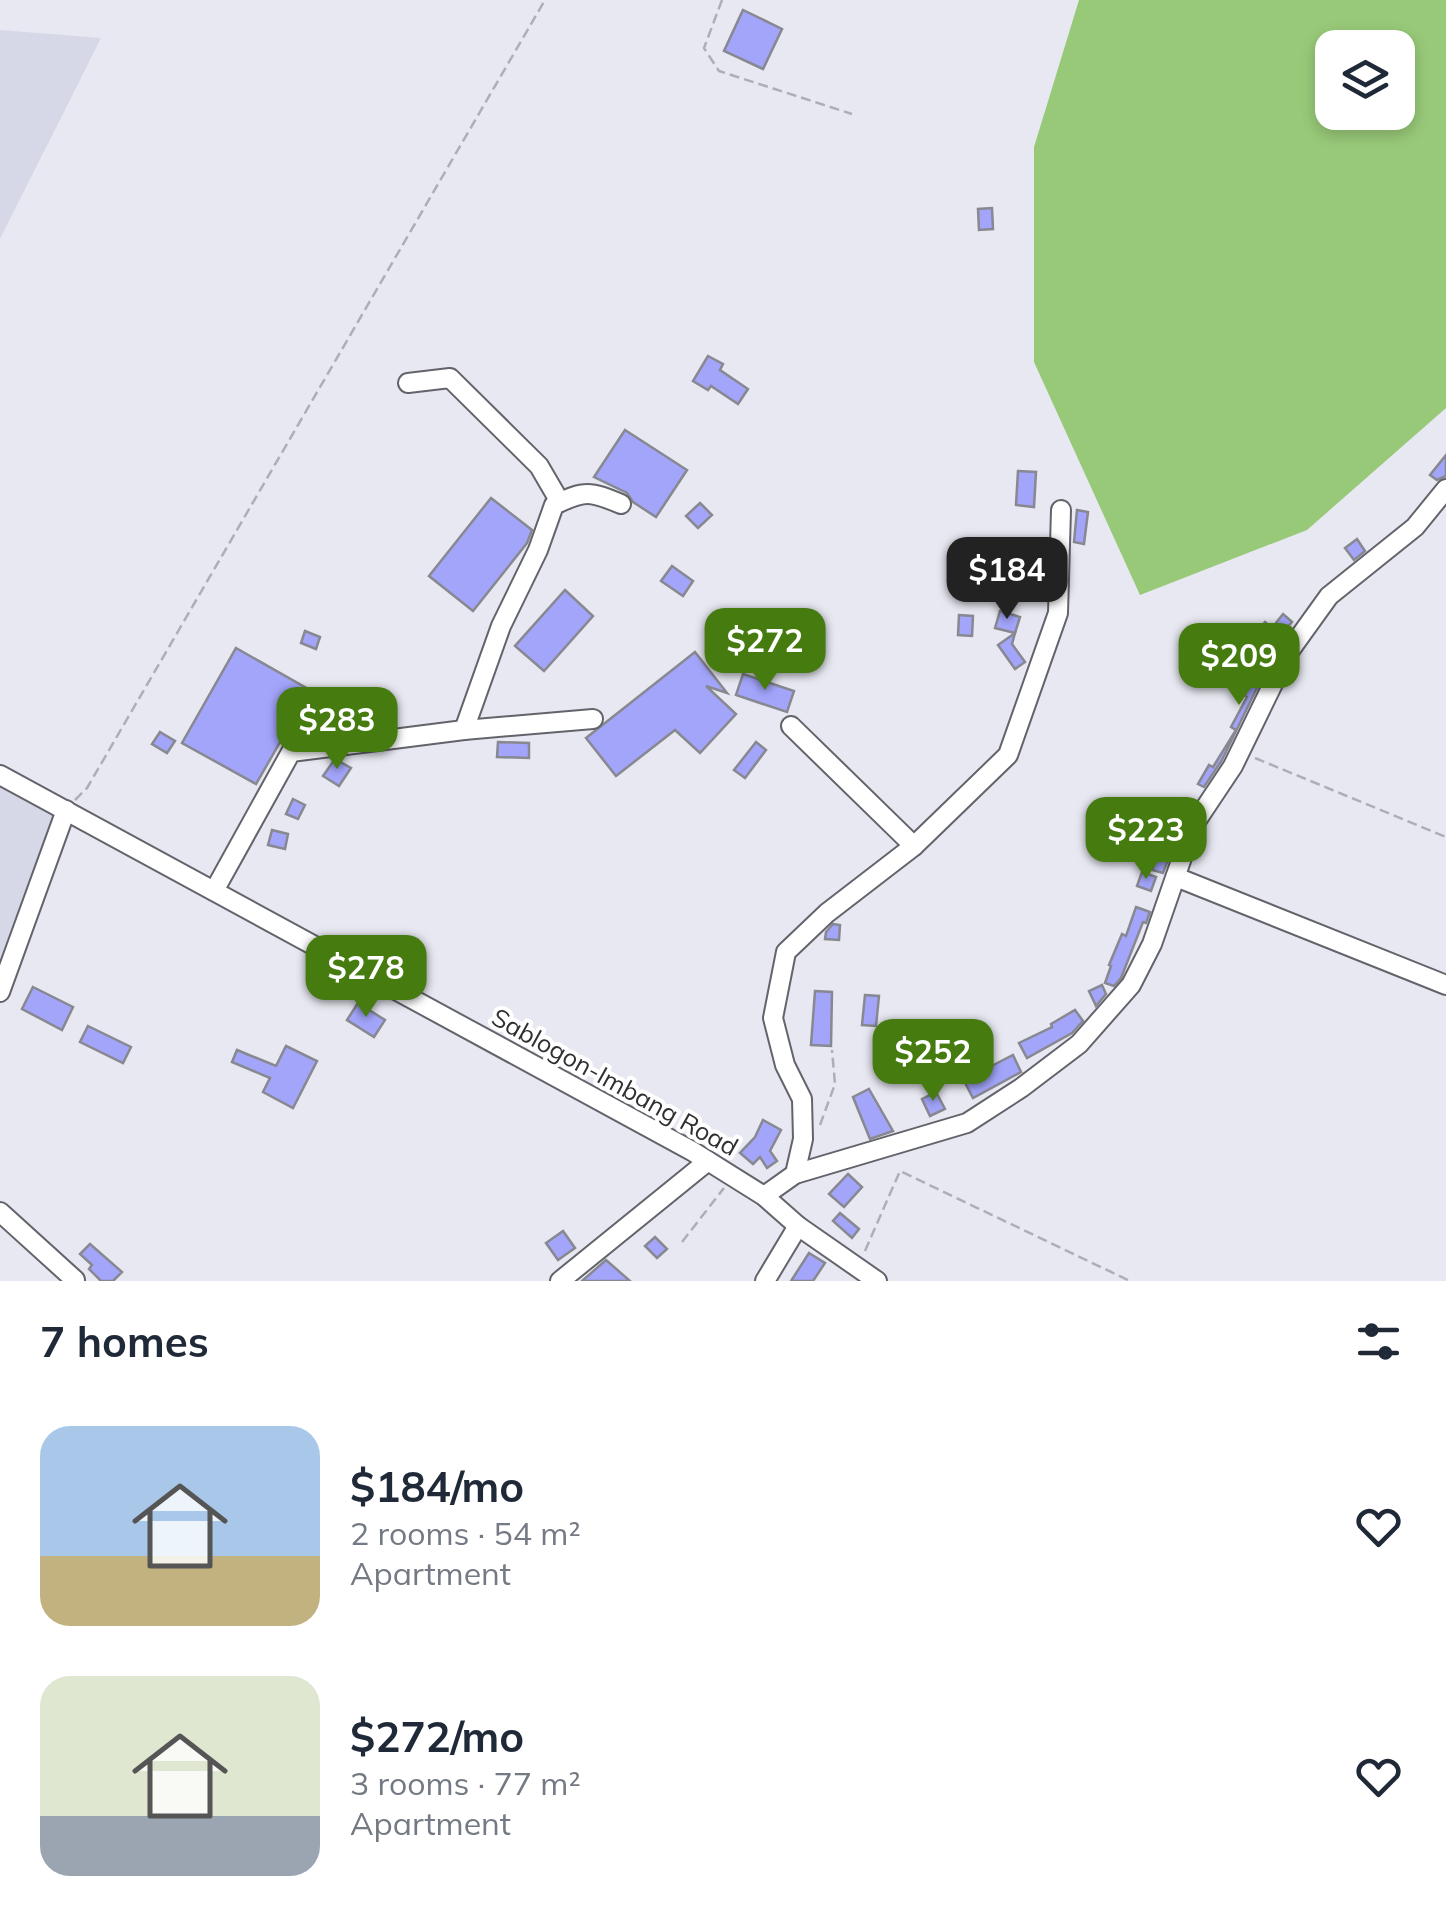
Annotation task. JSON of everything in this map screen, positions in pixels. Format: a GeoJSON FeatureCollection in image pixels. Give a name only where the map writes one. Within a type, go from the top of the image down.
{"type":"FeatureCollection","features":[{"type":"Feature","properties":{"kind":"street"},"geometry":{"type":"LineString","coordinates":[[408,384],[450,378],[540,466],[560,502]]}},
{"type":"Feature","properties":{"kind":"street"},"geometry":{"type":"LineString","coordinates":[[764,1196],[794,1174],[967,1123],[1079,1044],[1131,984],[1152,944],[1194,826],[1240,752],[1288,654],[1329,596],[1414,527],[1446,488]]}},
{"type":"Feature","properties":{"kind":"street"},"geometry":{"type":"LineString","coordinates":[[464,730],[501,626],[538,550],[554,505],[592,492],[621,504]]}},
{"type":"Feature","properties":{"kind":"street"},"geometry":{"type":"LineString","coordinates":[[794,1174],[803,1138],[802,1099],[785,1065],[774,1018],[786,952],[828,913],[914,846],[1008,755],[1058,613],[1061,510]]}},
{"type":"Feature","properties":{"kind":"street"},"geometry":{"type":"LineString","coordinates":[[214,891],[291,752],[464,730],[593,719]]}},
{"type":"Feature","properties":{"kind":"street"},"geometry":{"type":"LineString","coordinates":[[791,726],[914,846]]}},
{"type":"Feature","properties":{"kind":"street","name":"Sablogon-Imbang Road"},"geometry":{"type":"LineString","coordinates":[[0,774],[708,1161],[764,1196],[798,1226],[877,1281]]}},
{"type":"Feature","properties":{"kind":"street"},"geometry":{"type":"LineString","coordinates":[[0,992],[66,810]]}},
{"type":"Feature","properties":{"kind":"street"},"geometry":{"type":"LineString","coordinates":[[1176,877],[1446,985]]}},
{"type":"Feature","properties":{"kind":"street"},"geometry":{"type":"LineString","coordinates":[[560,1281],[708,1161]]}},
{"type":"Feature","properties":{"kind":"street"},"geometry":{"type":"LineString","coordinates":[[0,1212],[75,1280]]}},
{"type":"Feature","properties":{"kind":"street"},"geometry":{"type":"LineString","coordinates":[[765,1281],[798,1226]]}},
{"type":"Feature","properties":{"kind":"path"},"geometry":{"type":"LineString","coordinates":[[66,810],[96,771],[545,0]]}},
{"type":"Feature","properties":{"kind":"path"},"geometry":{"type":"LineString","coordinates":[[722,0],[704,48],[718,71],[852,114]]}},
{"type":"Feature","properties":{"kind":"path"},"geometry":{"type":"LineString","coordinates":[[1240,752],[1446,838]]}},
{"type":"Feature","properties":{"kind":"path"},"geometry":{"type":"LineString","coordinates":[[815,1135],[836,1084],[832,1050]]}},
{"type":"Feature","properties":{"kind":"path"},"geometry":{"type":"LineString","coordinates":[[859,1266],[900,1171],[1130,1281]]}},
{"type":"Feature","properties":{"kind":"path"},"geometry":{"type":"LineString","coordinates":[[682,1242],[734,1177]]}},
{"type":"Feature","properties":{"kind":"shaded area"},"geometry":{"type":"Polygon","coordinates":[[[0,30],[101,38],[0,239],[0,30]]]}},
{"type":"Feature","properties":{"kind":"shaded area"},"geometry":{"type":"Polygon","coordinates":[[[0,786],[59,815],[0,969],[0,786]]]}},
{"type":"Feature","properties":{"kind":"green space"},"geometry":{"type":"Polygon","coordinates":[[[1079,0],[1446,0],[1446,408],[1307,530],[1140,595],[1034,362],[1034,147],[1079,0]]]}},
{"type":"Feature","properties":{"kind":"building"},"geometry":{"type":"Polygon","coordinates":[[[743,10],[782,29],[763,69],[724,51],[743,10]]]}},
{"type":"Feature","properties":{"kind":"building"},"geometry":{"type":"Polygon","coordinates":[[[992,208],[993,229],[979,230],[978,209],[992,208]]]}},
{"type":"Feature","properties":{"kind":"building"},"geometry":{"type":"Polygon","coordinates":[[[708,356],[723,364],[720,370],[748,389],[738,404],[711,386],[708,390],[693,381],[708,356]]]}},
{"type":"Feature","properties":{"kind":"building"},"geometry":{"type":"Polygon","coordinates":[[[625,430],[687,470],[656,517],[633,502],[627,493],[594,477],[625,430]]]}},
{"type":"Feature","properties":{"kind":"building"},"geometry":{"type":"Polygon","coordinates":[[[1446,455],[1446,476],[1437,480],[1430,475],[1446,455]]]}},
{"type":"Feature","properties":{"kind":"building"},"geometry":{"type":"Polygon","coordinates":[[[1018,471],[1036,472],[1034,507],[1016,505],[1018,471]]]}},
{"type":"Feature","properties":{"kind":"building"},"geometry":{"type":"Polygon","coordinates":[[[491,498],[532,530],[527,543],[473,611],[429,576],[491,498]]]}},
{"type":"Feature","properties":{"kind":"building"},"geometry":{"type":"Polygon","coordinates":[[[700,503],[712,515],[698,528],[686,516],[700,503]]]}},
{"type":"Feature","properties":{"kind":"building"},"geometry":{"type":"Polygon","coordinates":[[[1077,510],[1088,512],[1084,544],[1074,542],[1077,510]]]}},
{"type":"Feature","properties":{"kind":"building"},"geometry":{"type":"Polygon","coordinates":[[[1357,539],[1365,551],[1354,560],[1345,548],[1357,539]]]}},
{"type":"Feature","properties":{"kind":"building"},"geometry":{"type":"Polygon","coordinates":[[[1024,565],[1036,567],[1034,580],[1019,593],[1024,565]]]}},
{"type":"Feature","properties":{"kind":"building"},"geometry":{"type":"Polygon","coordinates":[[[672,566],[693,581],[683,596],[661,581],[672,566]]]}},
{"type":"Feature","properties":{"kind":"building"},"geometry":{"type":"Polygon","coordinates":[[[565,590],[593,616],[544,671],[515,646],[565,590]]]}},
{"type":"Feature","properties":{"kind":"building"},"geometry":{"type":"Polygon","coordinates":[[[1000,611],[1020,617],[1015,633],[995,628],[1000,611]]]}},
{"type":"Feature","properties":{"kind":"building"},"geometry":{"type":"Polygon","coordinates":[[[1283,614],[1292,622],[1271,647],[1255,634],[1265,622],[1272,628],[1283,614]]]}},
{"type":"Feature","properties":{"kind":"building"},"geometry":{"type":"Polygon","coordinates":[[[959,615],[973,616],[972,636],[958,635],[959,615]]]}},
{"type":"Feature","properties":{"kind":"building"},"geometry":{"type":"Polygon","coordinates":[[[305,631],[320,637],[316,649],[301,643],[305,631]]]}},
{"type":"Feature","properties":{"kind":"building"},"geometry":{"type":"Polygon","coordinates":[[[1015,633],[1012,644],[1025,662],[1015,669],[998,645],[1015,633]]]}},
{"type":"Feature","properties":{"kind":"building"},"geometry":{"type":"Polygon","coordinates":[[[236,648],[310,690],[256,784],[182,743],[236,648]]]}},
{"type":"Feature","properties":{"kind":"building"},"geometry":{"type":"Polygon","coordinates":[[[695,652],[727,693],[706,686],[736,714],[700,753],[675,730],[616,776],[586,738],[695,652]]]}},
{"type":"Feature","properties":{"kind":"building"},"geometry":{"type":"Polygon","coordinates":[[[1269,655],[1272,657],[1222,760],[1204,787],[1198,784],[1236,730],[1231,727],[1247,697],[1229,686],[1239,670],[1253,678],[1269,655]]]}},
{"type":"Feature","properties":{"kind":"building"},"geometry":{"type":"Polygon","coordinates":[[[743,674],[794,691],[787,712],[736,695],[743,674]]]}},
{"type":"Feature","properties":{"kind":"building"},"geometry":{"type":"Polygon","coordinates":[[[160,732],[175,741],[167,753],[152,744],[160,732]]]}},
{"type":"Feature","properties":{"kind":"building"},"geometry":{"type":"Polygon","coordinates":[[[498,742],[529,743],[529,758],[497,757],[498,742]]]}},
{"type":"Feature","properties":{"kind":"building"},"geometry":{"type":"Polygon","coordinates":[[[756,742],[766,750],[745,778],[734,770],[756,742]]]}},
{"type":"Feature","properties":{"kind":"building"},"geometry":{"type":"Polygon","coordinates":[[[335,759],[351,768],[339,786],[323,776],[335,759]]]}},
{"type":"Feature","properties":{"kind":"building"},"geometry":{"type":"Polygon","coordinates":[[[293,799],[305,805],[298,819],[286,814],[293,799]]]}},
{"type":"Feature","properties":{"kind":"building"},"geometry":{"type":"Polygon","coordinates":[[[1181,814],[1185,815],[1163,873],[1152,870],[1163,843],[1169,845],[1181,814]]]}},
{"type":"Feature","properties":{"kind":"building"},"geometry":{"type":"Polygon","coordinates":[[[272,830],[288,834],[285,849],[268,845],[272,830]]]}},
{"type":"Feature","properties":{"kind":"building"},"geometry":{"type":"Polygon","coordinates":[[[1142,872],[1156,877],[1151,891],[1137,886],[1142,872]]]}},
{"type":"Feature","properties":{"kind":"building"},"geometry":{"type":"Polygon","coordinates":[[[1136,907],[1150,912],[1146,923],[1143,922],[1121,978],[1114,986],[1105,983],[1109,965],[1122,934],[1126,936],[1136,907]]]}},
{"type":"Feature","properties":{"kind":"building"},"geometry":{"type":"Polygon","coordinates":[[[833,924],[840,925],[839,940],[825,939],[833,924]]]}},
{"type":"Feature","properties":{"kind":"building"},"geometry":{"type":"Polygon","coordinates":[[[1102,985],[1106,994],[1096,1006],[1089,991],[1102,985]]]}},
{"type":"Feature","properties":{"kind":"building"},"geometry":{"type":"Polygon","coordinates":[[[33,987],[73,1007],[62,1030],[22,1009],[33,987]]]}},
{"type":"Feature","properties":{"kind":"building"},"geometry":{"type":"Polygon","coordinates":[[[815,991],[832,992],[831,1046],[811,1045],[815,991]]]}},
{"type":"Feature","properties":{"kind":"building"},"geometry":{"type":"Polygon","coordinates":[[[865,995],[879,996],[876,1026],[862,1025],[865,995]]]}},
{"type":"Feature","properties":{"kind":"building"},"geometry":{"type":"Polygon","coordinates":[[[358,1003],[385,1020],[374,1037],[347,1020],[358,1003]]]}},
{"type":"Feature","properties":{"kind":"building"},"geometry":{"type":"Polygon","coordinates":[[[1075,1010],[1083,1021],[1072,1033],[1027,1058],[1019,1043],[1075,1010]]]}},
{"type":"Feature","properties":{"kind":"building"},"geometry":{"type":"Polygon","coordinates":[[[88,1026],[131,1047],[123,1063],[80,1042],[88,1026]]]}},
{"type":"Feature","properties":{"kind":"building"},"geometry":{"type":"Polygon","coordinates":[[[901,1033],[918,1034],[917,1046],[900,1045],[901,1033]]]}},
{"type":"Feature","properties":{"kind":"building"},"geometry":{"type":"Polygon","coordinates":[[[286,1046],[317,1061],[293,1108],[263,1092],[270,1078],[232,1062],[237,1050],[276,1066],[286,1046]]]}},
{"type":"Feature","properties":{"kind":"building"},"geometry":{"type":"Polygon","coordinates":[[[934,1049],[938,1065],[919,1069],[916,1053],[934,1049]]]}},
{"type":"Feature","properties":{"kind":"building"},"geometry":{"type":"Polygon","coordinates":[[[1013,1055],[1021,1072],[973,1098],[962,1077],[1013,1055]]]}},
{"type":"Feature","properties":{"kind":"building"},"geometry":{"type":"Polygon","coordinates":[[[869,1089],[893,1131],[870,1139],[853,1097],[869,1089]]]}},
{"type":"Feature","properties":{"kind":"building"},"geometry":{"type":"Polygon","coordinates":[[[936,1092],[945,1109],[930,1116],[922,1099],[936,1092]]]}},
{"type":"Feature","properties":{"kind":"building"},"geometry":{"type":"Polygon","coordinates":[[[763,1120],[781,1130],[770,1151],[777,1161],[767,1168],[760,1157],[753,1164],[740,1153],[755,1137],[763,1120]]]}},
{"type":"Feature","properties":{"kind":"building"},"geometry":{"type":"Polygon","coordinates":[[[848,1174],[862,1187],[844,1207],[829,1194],[848,1174]]]}},
{"type":"Feature","properties":{"kind":"building"},"geometry":{"type":"Polygon","coordinates":[[[840,1213],[859,1229],[852,1238],[833,1221],[840,1213]]]}},
{"type":"Feature","properties":{"kind":"building"},"geometry":{"type":"Polygon","coordinates":[[[563,1231],[575,1248],[558,1260],[546,1243],[563,1231]]]}},
{"type":"Feature","properties":{"kind":"building"},"geometry":{"type":"Polygon","coordinates":[[[655,1237],[667,1249],[657,1258],[645,1246],[655,1237]]]}},
{"type":"Feature","properties":{"kind":"building"},"geometry":{"type":"Polygon","coordinates":[[[90,1244],[122,1272],[113,1281],[101,1281],[89,1269],[92,1265],[80,1254],[90,1244]]]}},
{"type":"Feature","properties":{"kind":"building"},"geometry":{"type":"Polygon","coordinates":[[[809,1253],[825,1263],[813,1281],[791,1281],[809,1253]]]}},
{"type":"Feature","properties":{"kind":"building"},"geometry":{"type":"Polygon","coordinates":[[[606,1260],[630,1281],[582,1281],[606,1260]]]}}]}
